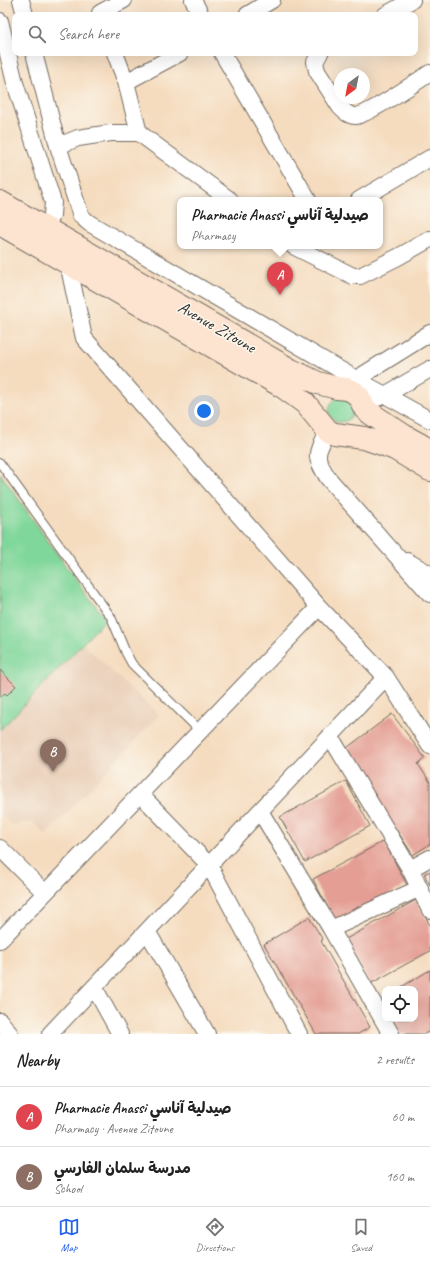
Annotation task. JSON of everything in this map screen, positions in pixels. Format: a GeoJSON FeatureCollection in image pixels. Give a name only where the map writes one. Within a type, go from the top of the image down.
{"type":"FeatureCollection","features":[{"type":"Feature","properties":{"kind":"main road","name":"Avenue Zitoune"},"geometry":{"type":"LineString","coordinates":[[0,202],[291,370],[318,383],[345,385],[347,389],[354,392],[359,397],[364,406],[403,435],[430,450]]}},
{"type":"Feature","properties":{"kind":"main road","name":"Avenue Zitoune"},"geometry":{"type":"LineString","coordinates":[[0,224],[282,387],[305,403],[330,428]]}},
{"type":"Feature","properties":{"kind":"main road"},"geometry":{"type":"LineString","coordinates":[[345,385],[330,391],[321,399],[317,410],[330,428],[395,449],[430,470]]}},
{"type":"Feature","properties":{"kind":"main road"},"geometry":{"type":"LineString","coordinates":[[330,428],[349,433],[359,426],[362,421],[364,406]]}},
{"type":"Feature","properties":{"kind":"street"},"geometry":{"type":"LineString","coordinates":[[21,0],[23,12]]}},
{"type":"Feature","properties":{"kind":"street"},"geometry":{"type":"LineString","coordinates":[[98,9],[124,0]]}},
{"type":"Feature","properties":{"kind":"street"},"geometry":{"type":"LineString","coordinates":[[193,0],[199,12]]}},
{"type":"Feature","properties":{"kind":"street"},"geometry":{"type":"LineString","coordinates":[[252,12],[272,0]]}},
{"type":"Feature","properties":{"kind":"street"},"geometry":{"type":"LineString","coordinates":[[390,12],[412,0]]}},
{"type":"Feature","properties":{"kind":"street"},"geometry":{"type":"LineString","coordinates":[[0,21],[15,83],[53,202],[52,214],[46,229]]}},
{"type":"Feature","properties":{"kind":"street"},"geometry":{"type":"LineString","coordinates":[[35,56],[58,146],[81,216],[89,223],[345,385],[385,395],[430,420]]}},
{"type":"Feature","properties":{"kind":"street"},"geometry":{"type":"LineString","coordinates":[[116,56],[126,82],[139,133]]}},
{"type":"Feature","properties":{"kind":"street"},"geometry":{"type":"LineString","coordinates":[[126,82],[174,56]]}},
{"type":"Feature","properties":{"kind":"street"},"geometry":{"type":"LineString","coordinates":[[224,56],[306,197]]}},
{"type":"Feature","properties":{"kind":"street"},"geometry":{"type":"LineString","coordinates":[[318,56],[315,62],[317,70],[340,107],[351,115],[359,116],[430,74]]}},
{"type":"Feature","properties":{"kind":"street"},"geometry":{"type":"LineString","coordinates":[[0,75],[15,83]]}},
{"type":"Feature","properties":{"kind":"street"},"geometry":{"type":"LineString","coordinates":[[58,146],[78,138],[111,133],[139,133],[226,197]]}},
{"type":"Feature","properties":{"kind":"street"},"geometry":{"type":"LineString","coordinates":[[364,197],[430,158]]}},
{"type":"Feature","properties":{"kind":"street"},"geometry":{"type":"LineString","coordinates":[[299,249],[353,276],[360,276],[430,239]]}},
{"type":"Feature","properties":{"kind":"street"},"geometry":{"type":"LineString","coordinates":[[68,263],[84,338],[319,607],[386,677],[430,745]]}},
{"type":"Feature","properties":{"kind":"street"},"geometry":{"type":"LineString","coordinates":[[345,385],[430,333]]}},
{"type":"Feature","properties":{"kind":"street"},"geometry":{"type":"LineString","coordinates":[[364,406],[430,369]]}},
{"type":"Feature","properties":{"kind":"street"},"geometry":{"type":"LineString","coordinates":[[330,428],[319,448],[317,457],[328,478],[430,594]]}},
{"type":"Feature","properties":{"kind":"street"},"geometry":{"type":"LineString","coordinates":[[395,554],[430,574]]}},
{"type":"Feature","properties":{"kind":"street"},"geometry":{"type":"LineString","coordinates":[[0,940],[319,607]]}},
{"type":"Feature","properties":{"kind":"street"},"geometry":{"type":"LineString","coordinates":[[50,1034],[386,677]]}},
{"type":"Feature","properties":{"kind":"street"},"geometry":{"type":"LineString","coordinates":[[330,736],[410,869],[430,910]]}},
{"type":"Feature","properties":{"kind":"street"},"geometry":{"type":"LineString","coordinates":[[140,794],[209,865],[299,1034]]}},
{"type":"Feature","properties":{"kind":"street"},"geometry":{"type":"LineString","coordinates":[[260,811],[331,929],[391,1034]]}},
{"type":"Feature","properties":{"kind":"street"},"geometry":{"type":"LineString","coordinates":[[0,848],[45,893]]}},
{"type":"Feature","properties":{"kind":"street"},"geometry":{"type":"LineString","coordinates":[[410,869],[430,858]]}},
{"type":"Feature","properties":{"kind":"street"},"geometry":{"type":"LineString","coordinates":[[331,929],[420,888]]}},
{"type":"Feature","properties":{"kind":"street"},"geometry":{"type":"LineString","coordinates":[[146,931],[207,1034]]}},
{"type":"Feature","properties":{"kind":"street"},"geometry":{"type":"LineString","coordinates":[[94,987],[120,1034]]}},
{"type":"Feature","properties":{"kind":"street"},"geometry":{"type":"LineString","coordinates":[[0,1021],[10,1034]]}},
{"type":"Feature","properties":{"kind":"lane"},"geometry":{"type":"LineString","coordinates":[[0,463],[111,617],[132,664],[200,731]]}},
{"type":"Feature","properties":{"kind":"shaded area"},"geometry":{"type":"Polygon","coordinates":[[[83,644],[159,715],[46,835],[32,822],[12,825],[0,814],[0,730],[83,644]]]}},
{"type":"Feature","properties":{"kind":"green space"},"geometry":{"type":"Polygon","coordinates":[[[341,398],[346,399],[352,405],[352,415],[346,421],[341,422],[336,421],[330,415],[329,410],[330,405],[336,399],[341,398]]]}},
{"type":"Feature","properties":{"kind":"green space"},"geometry":{"type":"Polygon","coordinates":[[[0,473],[72,575],[106,619],[0,730],[0,473]]]}},
{"type":"Feature","properties":{"kind":"building"},"geometry":{"type":"Polygon","coordinates":[[[0,670],[16,686],[7,695],[5,693],[0,697],[0,670]]]}},
{"type":"Feature","properties":{"kind":"building"},"geometry":{"type":"Polygon","coordinates":[[[392,714],[425,758],[418,764],[430,782],[430,844],[413,855],[344,750],[392,714]]]}},
{"type":"Feature","properties":{"kind":"building"},"geometry":{"type":"Polygon","coordinates":[[[346,781],[370,826],[305,862],[280,817],[346,781]]]}},
{"type":"Feature","properties":{"kind":"building"},"geometry":{"type":"Polygon","coordinates":[[[384,841],[407,885],[336,923],[313,879],[384,841]]]}},
{"type":"Feature","properties":{"kind":"building"},"geometry":{"type":"Polygon","coordinates":[[[430,871],[430,885],[424,874],[430,871]]]}},
{"type":"Feature","properties":{"kind":"building"},"geometry":{"type":"Polygon","coordinates":[[[416,900],[430,925],[430,951],[370,984],[346,939],[416,900]]]}},
{"type":"Feature","properties":{"kind":"building"},"geometry":{"type":"Polygon","coordinates":[[[309,917],[370,1027],[358,1034],[316,1034],[264,944],[309,917]]]}},
{"type":"Feature","properties":{"kind":"building"},"geometry":{"type":"Polygon","coordinates":[[[430,970],[430,1031],[424,1034],[398,1034],[391,1022],[418,1022],[418,986],[403,986],[430,970]]]}},
{"type":"Feature","properties":{"kind":"place","name":"Pharmacie Anassi صيدلية آناسي"},"geometry":{"type":"Point","coordinates":[280,295]}},
{"type":"Feature","properties":{"kind":"place","name":"مدرسة سلمان الفارسي"},"geometry":{"type":"Point","coordinates":[53,772]}}]}
